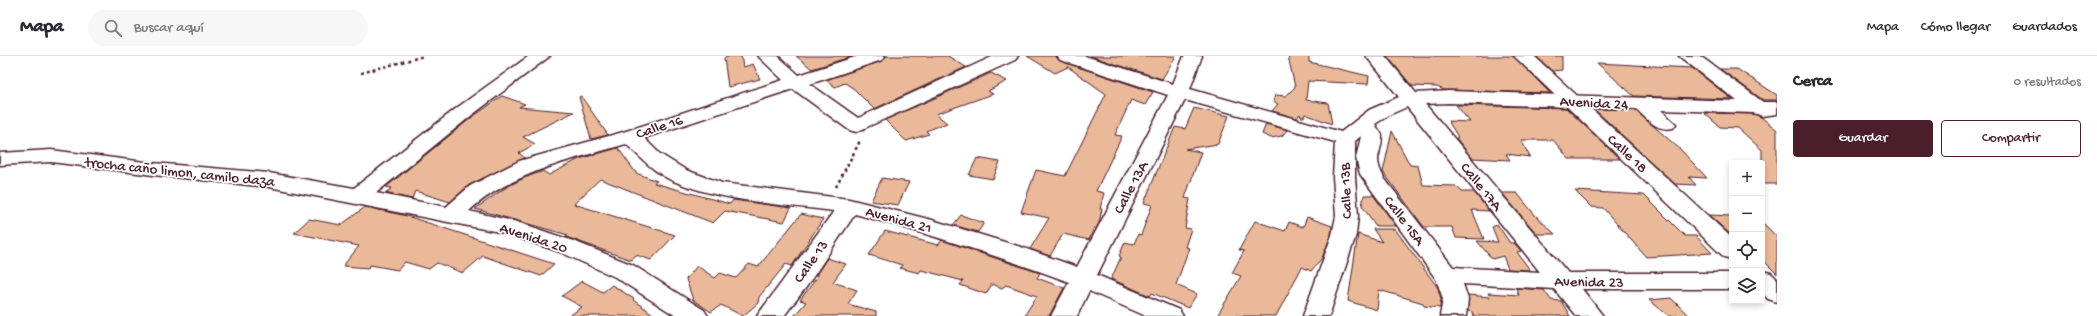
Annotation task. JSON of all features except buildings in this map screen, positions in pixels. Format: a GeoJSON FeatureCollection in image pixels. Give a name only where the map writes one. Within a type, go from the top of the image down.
{"type":"FeatureCollection","features":[{"type":"Feature","properties":{"kind":"street"},"geometry":{"type":"LineString","coordinates":[[358,196],[465,111],[541,56]]}},
{"type":"Feature","properties":{"kind":"street"},"geometry":{"type":"LineString","coordinates":[[767,56],[796,82],[856,126],[1009,56]]}},
{"type":"Feature","properties":{"kind":"street","name":"Calle 16"},"geometry":{"type":"LineString","coordinates":[[451,215],[478,191],[527,166],[630,136],[876,56]]}},
{"type":"Feature","properties":{"kind":"street"},"geometry":{"type":"LineString","coordinates":[[1066,56],[1179,92],[1345,139],[1363,123],[1387,108],[1412,100]]}},
{"type":"Feature","properties":{"kind":"street","name":"Calle 13A"},"geometry":{"type":"LineString","coordinates":[[1064,316],[1082,278],[1179,92],[1193,56]]}},
{"type":"Feature","properties":{"kind":"street","name":"Calle 17A"},"geometry":{"type":"LineString","coordinates":[[1375,56],[1590,316]]}},
{"type":"Feature","properties":{"kind":"street","name":"Calle 18"},"geometry":{"type":"LineString","coordinates":[[1523,56],[1729,248]]}},
{"type":"Feature","properties":{"kind":"street"},"geometry":{"type":"LineString","coordinates":[[1688,56],[1768,108],[1777,121]]}},
{"type":"Feature","properties":{"kind":"street","name":"Avenida 24"},"geometry":{"type":"LineString","coordinates":[[1412,100],[1449,97],[1643,105],[1768,108]]}},
{"type":"Feature","properties":{"kind":"street"},"geometry":{"type":"LineString","coordinates":[[1643,105],[1666,124]]}},
{"type":"Feature","properties":{"kind":"street","name":"Calle 15A"},"geometry":{"type":"LineString","coordinates":[[1363,123],[1370,130],[1372,135],[1367,155],[1368,167],[1374,180],[1446,274],[1456,292],[1456,306],[1453,316]]}},
{"type":"Feature","properties":{"kind":"street","name":"Avenida 21"},"geometry":{"type":"LineString","coordinates":[[630,136],[653,158],[678,174],[719,189],[838,204],[924,225],[1014,253],[1082,278],[1170,316]]}},
{"type":"Feature","properties":{"kind":"street","name":"Calle 13B"},"geometry":{"type":"LineString","coordinates":[[1316,316],[1344,235],[1347,216],[1344,177],[1345,139]]}},
{"type":"Feature","properties":{"kind":"street","name":"trocha caño limon, camilo daza"},"geometry":{"type":"LineString","coordinates":[[0,159],[51,156],[153,169],[269,180],[358,196]]}},
{"type":"Feature","properties":{"kind":"street","name":"Avenida 20"},"geometry":{"type":"LineString","coordinates":[[358,196],[508,227],[582,253],[624,271],[695,316]]}},
{"type":"Feature","properties":{"kind":"street","name":"Calle 13"},"geometry":{"type":"LineString","coordinates":[[770,316],[798,280],[838,204]]}},
{"type":"Feature","properties":{"kind":"street","name":"Avenida 23"},"geometry":{"type":"LineString","coordinates":[[1446,274],[1560,281],[1729,281]]}},
{"type":"Feature","properties":{"kind":"path"},"geometry":{"type":"LineString","coordinates":[[361,73],[380,69],[392,64],[407,62],[424,56]]}},
{"type":"Feature","properties":{"kind":"path"},"geometry":{"type":"LineString","coordinates":[[838,204],[859,143],[856,126]]}}]}
